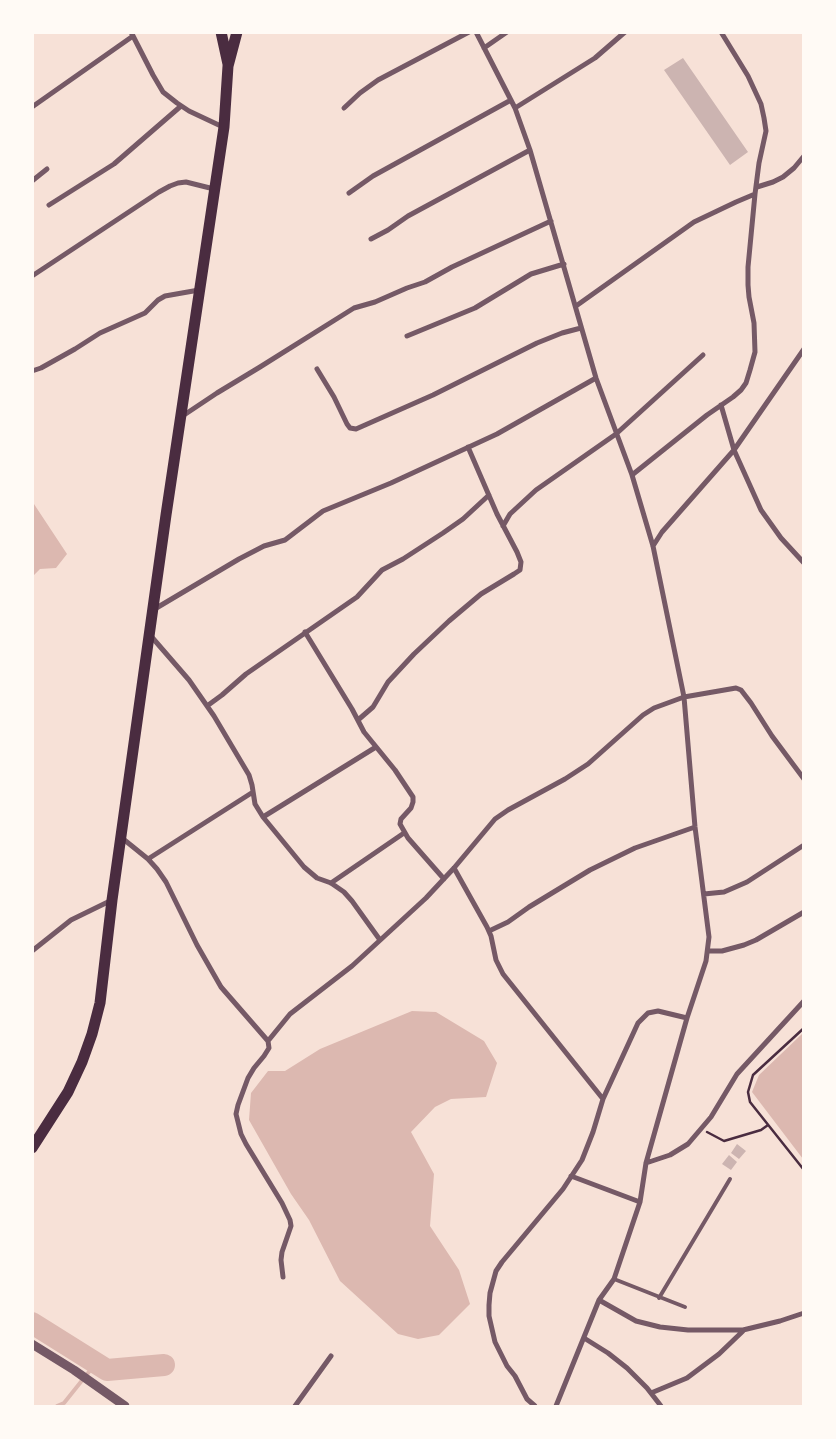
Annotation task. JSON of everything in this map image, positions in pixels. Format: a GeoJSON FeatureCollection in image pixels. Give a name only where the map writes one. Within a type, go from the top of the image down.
{"type":"FeatureCollection","features":[{"type":"Feature","properties":{"kind":"main road"},"geometry":{"type":"LineString","coordinates":[[221,32],[228,66]]}},
{"type":"Feature","properties":{"kind":"main road"},"geometry":{"type":"LineString","coordinates":[[32,1148],[68,1092],[82,1062],[100,1003],[112,900],[153,610],[224,127],[228,66],[237,32]]}},
{"type":"Feature","properties":{"kind":"street"},"geometry":{"type":"LineString","coordinates":[[344,108],[378,80],[469,32]]}},
{"type":"Feature","properties":{"kind":"street"},"geometry":{"type":"LineString","coordinates":[[476,32],[511,100],[530,150],[596,378],[632,475],[653,546],[684,697],[695,827],[709,937],[703,973],[687,1018],[646,1163],[640,1202],[614,1279],[599,1300],[556,1406]]}},
{"type":"Feature","properties":{"kind":"street"},"geometry":{"type":"LineString","coordinates":[[484,48],[507,32]]}},
{"type":"Feature","properties":{"kind":"street"},"geometry":{"type":"LineString","coordinates":[[514,108],[595,58],[625,32]]}},
{"type":"Feature","properties":{"kind":"street"},"geometry":{"type":"LineString","coordinates":[[632,475],[741,390],[746,383],[755,352],[748,267],[759,163],[766,131],[761,104],[748,76],[722,32]]}},
{"type":"Feature","properties":{"kind":"street"},"geometry":{"type":"LineString","coordinates":[[32,107],[132,34],[163,92],[189,111],[224,127]]}},
{"type":"Feature","properties":{"kind":"street"},"geometry":{"type":"LineString","coordinates":[[349,193],[373,176],[511,100]]}},
{"type":"Feature","properties":{"kind":"street"},"geometry":{"type":"LineString","coordinates":[[49,205],[114,164],[182,106]]}},
{"type":"Feature","properties":{"kind":"street"},"geometry":{"type":"LineString","coordinates":[[371,239],[414,213],[530,150]]}},
{"type":"Feature","properties":{"kind":"street"},"geometry":{"type":"LineString","coordinates":[[757,188],[783,177],[804,156]]}},
{"type":"Feature","properties":{"kind":"street"},"geometry":{"type":"LineString","coordinates":[[32,181],[48,169]]}},
{"type":"Feature","properties":{"kind":"street"},"geometry":{"type":"LineString","coordinates":[[32,276],[164,189],[186,182],[215,189]]}},
{"type":"Feature","properties":{"kind":"street"},"geometry":{"type":"LineString","coordinates":[[576,306],[694,222],[755,194]]}},
{"type":"Feature","properties":{"kind":"street"},"geometry":{"type":"LineString","coordinates":[[181,417],[354,308],[375,302],[425,282],[452,267],[550,221]]}},
{"type":"Feature","properties":{"kind":"street"},"geometry":{"type":"LineString","coordinates":[[407,336],[485,302],[530,274],[564,264]]}},
{"type":"Feature","properties":{"kind":"street"},"geometry":{"type":"LineString","coordinates":[[32,371],[100,334],[145,313],[158,300],[166,296],[200,290]]}},
{"type":"Feature","properties":{"kind":"street"},"geometry":{"type":"LineString","coordinates":[[317,369],[334,397],[347,424],[350,428],[356,429],[433,395],[537,343],[581,328]]}},
{"type":"Feature","properties":{"kind":"street"},"geometry":{"type":"LineString","coordinates":[[653,546],[662,532],[734,450],[804,349]]}},
{"type":"Feature","properties":{"kind":"street"},"geometry":{"type":"LineString","coordinates":[[503,526],[510,514],[536,490],[616,434],[703,355]]}},
{"type":"Feature","properties":{"kind":"street"},"geometry":{"type":"LineString","coordinates":[[153,610],[239,559],[264,546],[285,540],[323,512],[391,483],[502,431],[596,378]]}},
{"type":"Feature","properties":{"kind":"street"},"geometry":{"type":"LineString","coordinates":[[721,405],[734,450],[761,510],[781,538],[804,563]]}},
{"type":"Feature","properties":{"kind":"street"},"geometry":{"type":"LineString","coordinates":[[358,720],[373,707],[394,675],[449,621],[477,597],[520,570],[521,562],[518,552],[503,526],[468,447]]}},
{"type":"Feature","properties":{"kind":"street"},"geometry":{"type":"LineString","coordinates":[[207,706],[246,674],[357,597],[382,570],[408,556],[455,525],[489,495]]}},
{"type":"Feature","properties":{"kind":"street"},"geometry":{"type":"LineString","coordinates":[[304,632],[364,732],[395,770],[413,797],[411,808],[401,819],[400,824],[404,833],[444,879]]}},
{"type":"Feature","properties":{"kind":"street"},"geometry":{"type":"LineString","coordinates":[[150,635],[174,662],[207,706],[249,775],[255,804],[263,817],[304,867],[317,878],[331,883],[344,892],[380,940]]}},
{"type":"Feature","properties":{"kind":"street"},"geometry":{"type":"LineString","coordinates":[[268,1041],[290,1014],[352,966],[426,898],[495,819],[588,764],[643,715],[654,708],[684,697],[736,688],[741,690],[751,702],[772,736],[801,771],[804,779]]}},
{"type":"Feature","properties":{"kind":"street"},"geometry":{"type":"LineString","coordinates":[[263,817],[376,747]]}},
{"type":"Feature","properties":{"kind":"street"},"geometry":{"type":"LineString","coordinates":[[148,859],[254,792]]}},
{"type":"Feature","properties":{"kind":"street"},"geometry":{"type":"LineString","coordinates":[[489,931],[508,922],[590,870],[635,848],[695,827]]}},
{"type":"Feature","properties":{"kind":"street"},"geometry":{"type":"LineString","coordinates":[[331,883],[404,833]]}},
{"type":"Feature","properties":{"kind":"street"},"geometry":{"type":"LineString","coordinates":[[122,838],[148,859],[166,882],[197,945],[221,987],[268,1041],[269,1048],[248,1078],[236,1114],[241,1134],[246,1144],[282,1203],[290,1220],[289,1235],[281,1260],[283,1277]]}},
{"type":"Feature","properties":{"kind":"street"},"geometry":{"type":"LineString","coordinates":[[704,894],[724,892],[747,882],[804,846]]}},
{"type":"Feature","properties":{"kind":"street"},"geometry":{"type":"LineString","coordinates":[[454,868],[489,931],[496,960],[503,974],[603,1099]]}},
{"type":"Feature","properties":{"kind":"street"},"geometry":{"type":"LineString","coordinates":[[32,951],[71,920],[112,900]]}},
{"type":"Feature","properties":{"kind":"street"},"geometry":{"type":"LineString","coordinates":[[708,952],[722,951],[744,945],[804,912]]}},
{"type":"Feature","properties":{"kind":"street"},"geometry":{"type":"LineString","coordinates":[[646,1163],[670,1155],[688,1144],[711,1118],[737,1074],[804,1001]]}},
{"type":"Feature","properties":{"kind":"street"},"geometry":{"type":"LineString","coordinates":[[535,1406],[527,1399],[496,1342],[489,1316],[490,1293],[496,1271],[563,1189],[571,1176],[587,1148],[603,1099],[638,1023],[648,1013],[658,1011],[687,1018]]}},
{"type":"Feature","properties":{"kind":"street"},"geometry":{"type":"LineString","coordinates":[[571,1176],[640,1202]]}},
{"type":"Feature","properties":{"kind":"street"},"geometry":{"type":"LineString","coordinates":[[599,1300],[636,1321],[660,1327],[688,1330],[743,1330],[804,1313]]}},
{"type":"Feature","properties":{"kind":"street"},"geometry":{"type":"LineString","coordinates":[[652,1393],[687,1378],[719,1354],[743,1330]]}},
{"type":"Feature","properties":{"kind":"street"},"geometry":{"type":"LineString","coordinates":[[584,1338],[617,1359],[652,1393],[661,1406]]}},
{"type":"Feature","properties":{"kind":"street"},"geometry":{"type":"LineString","coordinates":[[32,1344],[74,1370],[125,1406]]}},
{"type":"Feature","properties":{"kind":"street"},"geometry":{"type":"LineString","coordinates":[[295,1406],[331,1356]]}},
{"type":"Feature","properties":{"kind":"lane"},"geometry":{"type":"LineString","coordinates":[[659,1298],[730,1179]]}},
{"type":"Feature","properties":{"kind":"lane"},"geometry":{"type":"LineString","coordinates":[[614,1279],[685,1307]]}},
{"type":"Feature","properties":{"kind":"path"},"geometry":{"type":"LineString","coordinates":[[804,1028],[753,1075],[748,1092],[750,1102],[804,1170]]}},
{"type":"Feature","properties":{"kind":"path"},"geometry":{"type":"LineString","coordinates":[[701,1129],[724,1141],[761,1130],[768,1125]]}},
{"type":"Feature","properties":{"kind":"shaded area"},"geometry":{"type":"Polygon","coordinates":[[[32,501],[67,554],[56,568],[40,569],[33,576],[32,501]]]}},
{"type":"Feature","properties":{"kind":"shaded area"},"geometry":{"type":"Polygon","coordinates":[[[412,1011],[436,1012],[484,1041],[497,1063],[486,1097],[451,1099],[435,1107],[411,1132],[434,1174],[430,1226],[459,1270],[470,1304],[439,1335],[418,1339],[398,1334],[340,1281],[309,1220],[291,1194],[249,1120],[251,1093],[268,1071],[285,1071],[320,1049],[412,1011]]]}},
{"type":"Feature","properties":{"kind":"shaded area"},"geometry":{"type":"Polygon","coordinates":[[[803,1033],[803,1159],[752,1092],[759,1075],[803,1033]]]}},
{"type":"Feature","properties":{"kind":"building"},"geometry":{"type":"Polygon","coordinates":[[[683,58],[748,152],[730,165],[664,70],[683,58]]]}},
{"type":"Feature","properties":{"kind":"building"},"geometry":{"type":"Polygon","coordinates":[[[737,1144],[746,1151],[739,1159],[731,1153],[737,1144]]]}},
{"type":"Feature","properties":{"kind":"building"},"geometry":{"type":"Polygon","coordinates":[[[729,1155],[737,1162],[731,1170],[722,1164],[729,1155]]]}},
{"type":"Feature","properties":{"kind":"waterway"},"geometry":{"type":"LineString","coordinates":[[32,1323],[107,1370],[164,1365]]}},
{"type":"Feature","properties":{"kind":"waterway"},"geometry":{"type":"LineString","coordinates":[[57,1406],[64,1403],[96,1363]]}}]}
